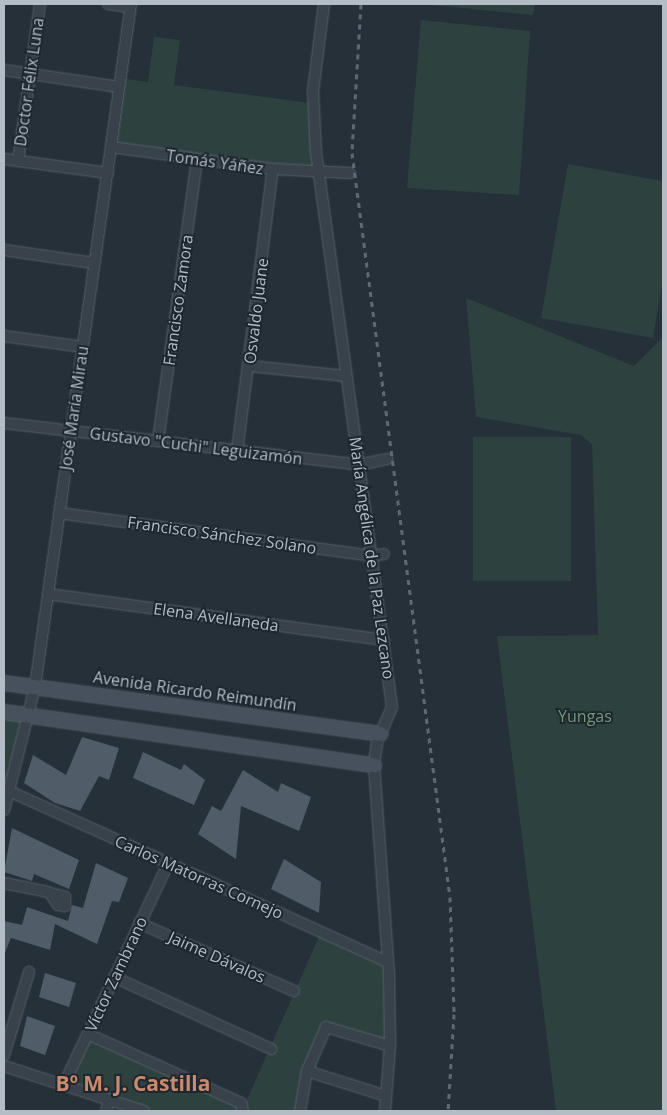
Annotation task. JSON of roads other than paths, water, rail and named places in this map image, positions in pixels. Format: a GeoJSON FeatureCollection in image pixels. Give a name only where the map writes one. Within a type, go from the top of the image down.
{"type":"FeatureCollection","features":[{"type":"Feature","properties":{"kind":"street","name":"Doctor Félix Luna"},"geometry":{"type":"LineString","coordinates":[[18,160],[40,4]]}},
{"type":"Feature","properties":{"kind":"street"},"geometry":{"type":"LineString","coordinates":[[108,4],[130,6]]}},
{"type":"Feature","properties":{"kind":"street","name":"María Angélica de la Paz Lezcano"},"geometry":{"type":"LineString","coordinates":[[324,4],[313,90],[319,173],[345,376],[392,707],[381,734],[374,765],[388,962],[390,1046],[385,1111]]}},
{"type":"Feature","properties":{"kind":"street","name":"José María Mirau"},"geometry":{"type":"LineString","coordinates":[[4,810],[30,716],[35,687],[112,147],[130,6]]}},
{"type":"Feature","properties":{"kind":"street"},"geometry":{"type":"LineString","coordinates":[[4,70],[119,87]]}},
{"type":"Feature","properties":{"kind":"street","name":"Tomás Yáñez"},"geometry":{"type":"LineString","coordinates":[[112,147],[273,169],[319,173],[350,173]]}},
{"type":"Feature","properties":{"kind":"street"},"geometry":{"type":"LineString","coordinates":[[4,159],[108,173]]}},
{"type":"Feature","properties":{"kind":"street","name":"Francisco Zamora"},"geometry":{"type":"LineString","coordinates":[[158,441],[197,160]]}},
{"type":"Feature","properties":{"kind":"street","name":"Osvaldo Juane"},"geometry":{"type":"LineString","coordinates":[[237,452],[250,366],[273,169]]}},
{"type":"Feature","properties":{"kind":"street"},"geometry":{"type":"LineString","coordinates":[[4,250],[94,263]]}},
{"type":"Feature","properties":{"kind":"street"},"geometry":{"type":"LineString","coordinates":[[4,336],[83,347]]}},
{"type":"Feature","properties":{"kind":"street"},"geometry":{"type":"LineString","coordinates":[[250,366],[345,376]]}},
{"type":"Feature","properties":{"kind":"street","name":"Gustavo \"Cuchi\" Leguizamón"},"geometry":{"type":"LineString","coordinates":[[4,423],[359,465],[387,459]]}},
{"type":"Feature","properties":{"kind":"street","name":"Francisco Sánchez Solano"},"geometry":{"type":"LineString","coordinates":[[59,513],[372,556],[384,554]]}},
{"type":"Feature","properties":{"kind":"street","name":"Elena Avellaneda"},"geometry":{"type":"LineString","coordinates":[[48,594],[384,640]]}},
{"type":"Feature","properties":{"kind":"street","name":"Avenida Ricardo Reimundín"},"geometry":{"type":"LineString","coordinates":[[4,682],[381,734]]}},
{"type":"Feature","properties":{"kind":"street"},"geometry":{"type":"LineString","coordinates":[[4,712],[374,765]]}},
{"type":"Feature","properties":{"kind":"street","name":"Carlos Matorras Cornejo"},"geometry":{"type":"LineString","coordinates":[[9,791],[388,962]]}},
{"type":"Feature","properties":{"kind":"street","name":"Víctor Zambrano"},"geometry":{"type":"LineString","coordinates":[[64,1084],[168,864]]}},
{"type":"Feature","properties":{"kind":"street"},"geometry":{"type":"LineString","coordinates":[[4,883],[50,893]]}},
{"type":"Feature","properties":{"kind":"street","name":"Jaime Dávalos"},"geometry":{"type":"LineString","coordinates":[[139,923],[294,991]]}},
{"type":"Feature","properties":{"kind":"street"},"geometry":{"type":"LineString","coordinates":[[4,1055],[29,972]]}},
{"type":"Feature","properties":{"kind":"street"},"geometry":{"type":"LineString","coordinates":[[114,977],[271,1049]]}},
{"type":"Feature","properties":{"kind":"street"},"geometry":{"type":"LineString","coordinates":[[300,1111],[307,1071],[326,1027],[390,1046]]}},
{"type":"Feature","properties":{"kind":"street"},"geometry":{"type":"LineString","coordinates":[[88,1034],[241,1103],[243,1111]]}},
{"type":"Feature","properties":{"kind":"street"},"geometry":{"type":"LineString","coordinates":[[4,1066],[144,1111]]}},
{"type":"Feature","properties":{"kind":"street"},"geometry":{"type":"LineString","coordinates":[[307,1071],[386,1096]]}},
{"type":"Feature","properties":{"kind":"street"},"geometry":{"type":"LineString","coordinates":[[106,1111],[109,1100]]}},
{"type":"Feature","properties":{"kind":"railway"},"geometry":{"type":"LineString","coordinates":[[361,4],[352,153],[450,897],[454,1014],[448,1111]]}},
{"type":"Feature","properties":{"kind":"district","name":"Bº M. J. Castilla"},"geometry":{"type":"Point","coordinates":[133,1083]}},
{"type":"Feature","properties":{"kind":"park label","name":"Yungas"},"geometry":{"type":"Point","coordinates":[585,716]}}]}
